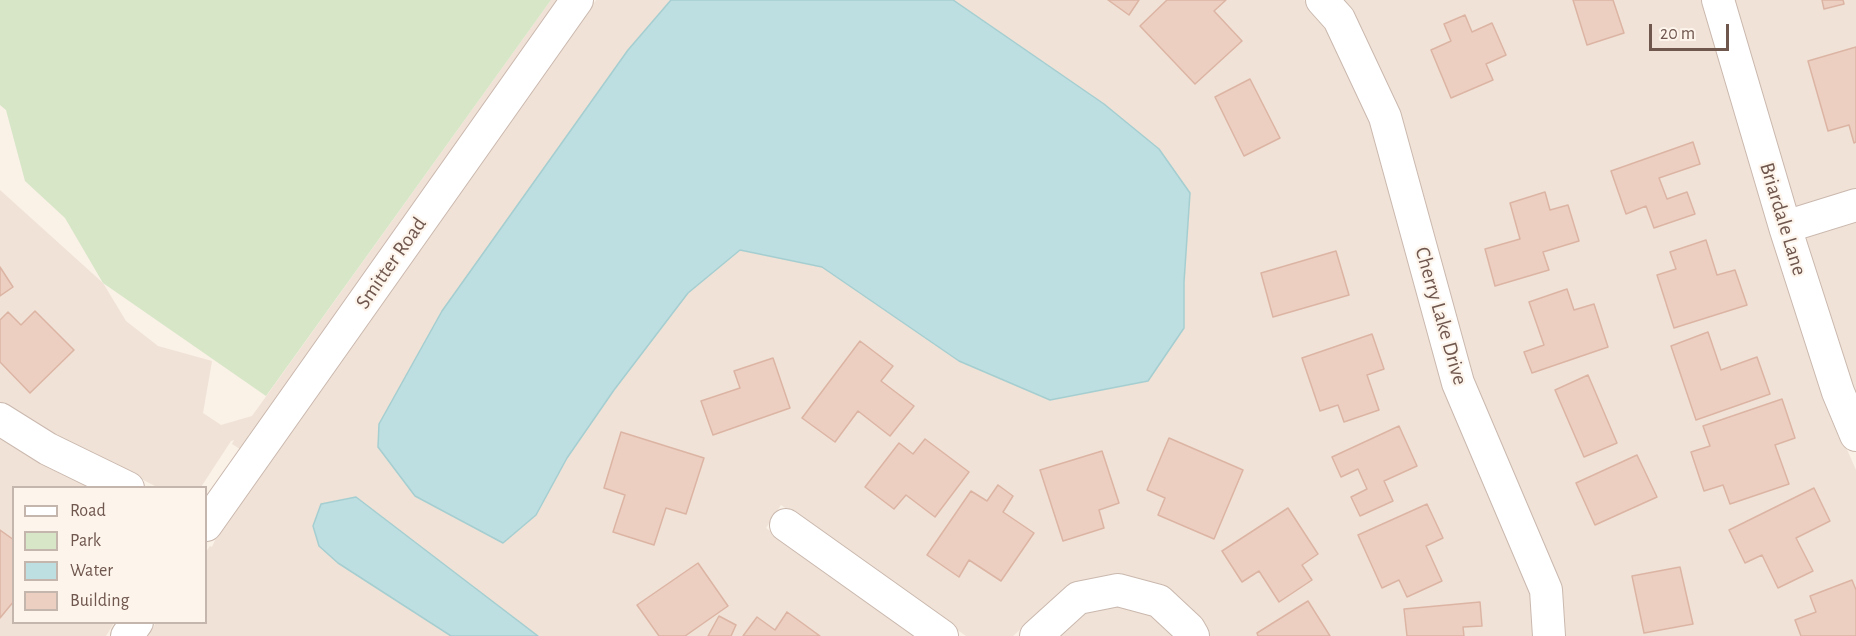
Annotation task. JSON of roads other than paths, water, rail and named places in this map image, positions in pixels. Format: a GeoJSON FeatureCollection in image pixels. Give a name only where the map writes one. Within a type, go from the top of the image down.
{"type":"FeatureCollection","features":[{"type":"Feature","properties":{"kind":"street","name":"Smitter Road"},"geometry":{"type":"LineString","coordinates":[[207,524],[577,0]]}},
{"type":"Feature","properties":{"kind":"street","name":"Cherry Lake Drive"},"geometry":{"type":"LineString","coordinates":[[1322,0],[1339,19],[1385,117],[1458,383],[1546,590],[1550,636]]}},
{"type":"Feature","properties":{"kind":"street","name":"Briardale Lane"},"geometry":{"type":"LineString","coordinates":[[1718,0],[1785,227],[1838,392],[1856,435]]}},
{"type":"Feature","properties":{"kind":"street"},"geometry":{"type":"LineString","coordinates":[[1785,227],[1856,205]]}},
{"type":"Feature","properties":{"kind":"street"},"geometry":{"type":"LineString","coordinates":[[0,419],[48,449],[124,486]]}},
{"type":"Feature","properties":{"kind":"street"},"geometry":{"type":"LineString","coordinates":[[786,525],[942,636]]}},
{"type":"Feature","properties":{"kind":"street"},"geometry":{"type":"LineString","coordinates":[[1036,636],[1078,598],[1118,590],[1159,601],[1194,636]]}},
{"type":"Feature","properties":{"kind":"water"},"geometry":{"type":"Polygon","coordinates":[[[671,0],[953,0],[1104,104],[1159,149],[1190,193],[1184,282],[1184,328],[1148,381],[1050,400],[959,361],[822,267],[740,250],[688,293],[614,390],[567,458],[536,515],[503,543],[415,496],[378,447],[379,424],[442,311],[628,50],[671,0]]]}},
{"type":"Feature","properties":{"kind":"water"},"geometry":{"type":"Polygon","coordinates":[[[356,497],[538,636],[451,636],[338,563],[319,546],[313,526],[321,504],[356,497]]]}}]}
